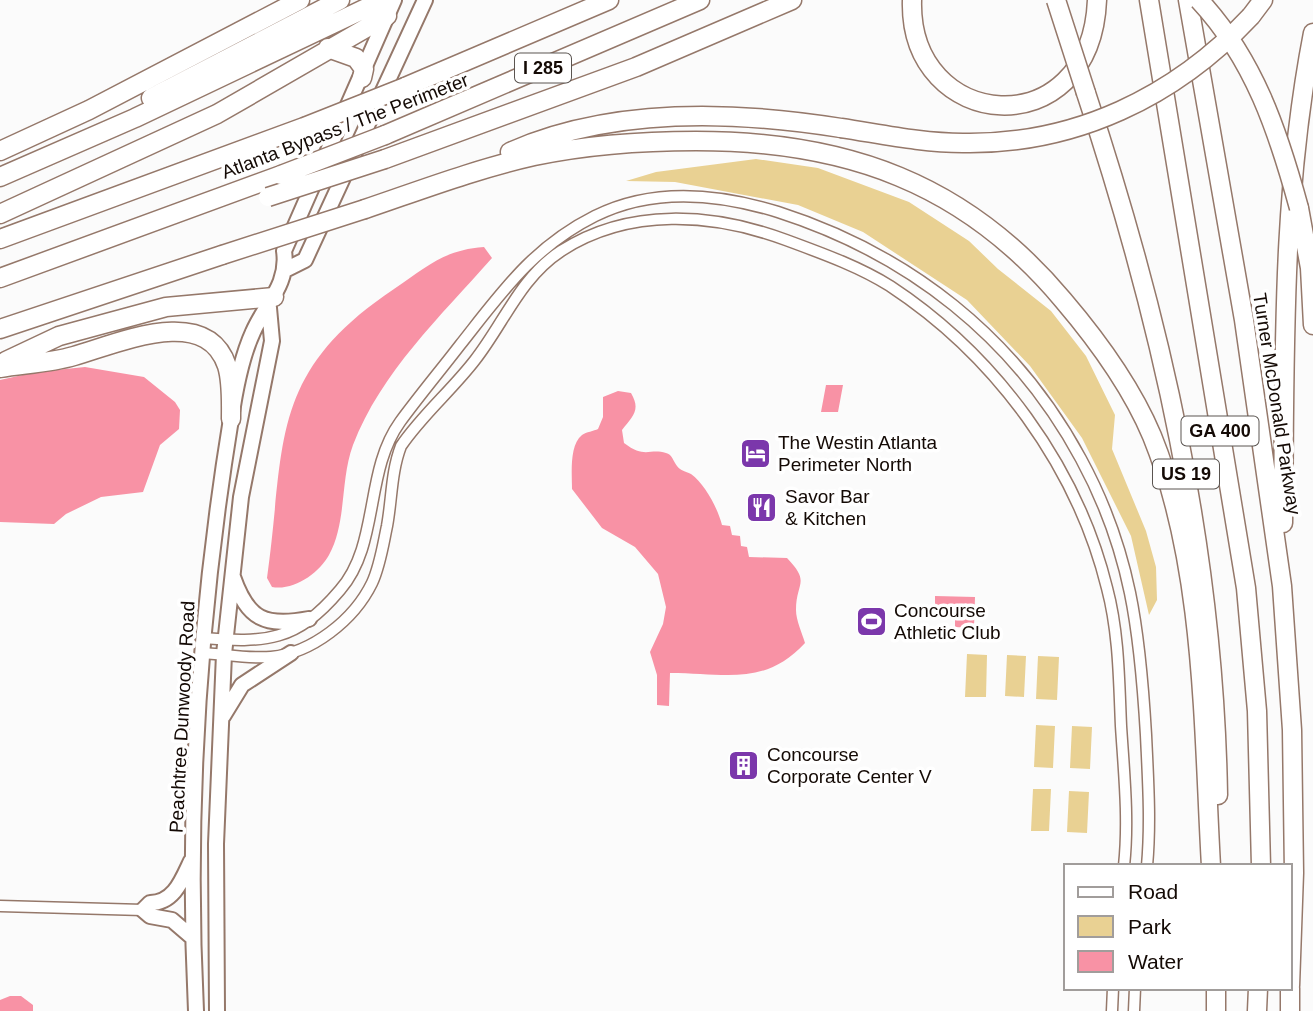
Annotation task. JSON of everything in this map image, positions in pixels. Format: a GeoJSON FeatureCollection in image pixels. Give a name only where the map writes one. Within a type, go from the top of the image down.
{"type":"FeatureCollection","features":[{"type":"Feature","properties":{"kind":"highway"},"geometry":{"type":"LineString","coordinates":[[0,151],[89,110],[300,0]]}},
{"type":"Feature","properties":{"kind":"highway"},"geometry":{"type":"LineString","coordinates":[[0,169],[118,115],[340,0]]}},
{"type":"Feature","properties":{"kind":"highway","name":"Atlanta Bypass / The Perimeter"},"geometry":{"type":"LineString","coordinates":[[0,239],[304,127],[609,0]]}},
{"type":"Feature","properties":{"kind":"highway","name":"Atlanta Bypass / The Perimeter"},"geometry":{"type":"LineString","coordinates":[[0,278],[385,135],[700,0]]}},
{"type":"Feature","properties":{"kind":"highway"},"geometry":{"type":"LineString","coordinates":[[213,200],[268,197],[385,159],[636,67],[792,0]]}},
{"type":"Feature","properties":{"kind":"highway"},"geometry":{"type":"LineString","coordinates":[[912,0],[911,18],[918,48],[943,82],[981,103],[1006,106],[1030,103],[1052,93],[1070,80],[1088,52],[1096,24],[1097,0]]}},
{"type":"Feature","properties":{"kind":"highway","name":"US 19"},"geometry":{"type":"LineString","coordinates":[[1056,0],[1141,269],[1164,358],[1195,529],[1210,638],[1217,740],[1219,864]]}},
{"type":"Feature","properties":{"kind":"highway","name":"GA 400"},"geometry":{"type":"LineString","coordinates":[[1149,0],[1246,588],[1258,711],[1261,864]]}},
{"type":"Feature","properties":{"kind":"highway","name":"Turner McDonald Parkway"},"geometry":{"type":"LineString","coordinates":[[1188,0],[1244,320],[1282,586],[1292,742],[1292,930]]}},
{"type":"Feature","properties":{"kind":"highway"},"geometry":{"type":"LineString","coordinates":[[1199,0],[1242,57],[1264,99],[1280,141],[1299,208],[1310,268],[1313,325]]}},
{"type":"Feature","properties":{"kind":"highway"},"geometry":{"type":"LineString","coordinates":[[456,177],[520,148],[624,122],[716,117],[790,121],[960,144],[1003,143],[1086,125],[1121,112],[1172,85],[1214,53],[1263,0]]}},
{"type":"Feature","properties":{"kind":"highway"},"geometry":{"type":"LineString","coordinates":[[0,214],[257,93],[328,48],[388,5]]}},
{"type":"Feature","properties":{"kind":"highway"},"geometry":{"type":"LineString","coordinates":[[0,177],[388,5]]}},
{"type":"Feature","properties":{"kind":"highway"},"geometry":{"type":"LineString","coordinates":[[1282,586],[1285,269],[1301,96],[1313,33]]}},
{"type":"Feature","properties":{"kind":"highway"},"geometry":{"type":"LineString","coordinates":[[328,48],[356,58],[364,69],[362,78]]}},
{"type":"Feature","properties":{"kind":"highway"},"geometry":{"type":"LineString","coordinates":[[0,329],[456,177],[534,156],[601,145],[665,141],[781,144],[837,155],[914,182],[974,217],[1041,273],[1106,353],[1152,436],[1170,493],[1186,559],[1197,654],[1211,864]]}},
{"type":"Feature","properties":{"kind":"highway"},"geometry":{"type":"LineString","coordinates":[[0,366],[59,336],[166,307],[271,302]]}},
{"type":"Feature","properties":{"kind":"highway"},"geometry":{"type":"LineString","coordinates":[[0,366],[70,357],[154,334],[179,330],[204,337],[220,352],[227,366],[231,419]]}},
{"type":"Feature","properties":{"kind":"highway"},"geometry":{"type":"LineString","coordinates":[[1216,990],[1216,1011]]}},
{"type":"Feature","properties":{"kind":"highway"},"geometry":{"type":"LineString","coordinates":[[1257,1011],[1258,990]]}},
{"type":"Feature","properties":{"kind":"highway","name":"Turner McDonald Parkway"},"geometry":{"type":"LineString","coordinates":[[1290,990],[1290,1011]]}},
{"type":"Feature","properties":{"kind":"main road","name":"Peachtree Dunwoody Road"},"geometry":{"type":"LineString","coordinates":[[286,269],[305,260],[425,0]]}},
{"type":"Feature","properties":{"kind":"main road","name":"Peachtree Dunwoody Road"},"geometry":{"type":"LineString","coordinates":[[196,1011],[193,857],[201,645],[231,419],[253,332],[286,269],[284,251],[362,78],[388,5]]}},
{"type":"Feature","properties":{"kind":"main road","name":"Peachtree Dunwoody Road"},"geometry":{"type":"LineString","coordinates":[[217,1011],[216,844],[224,647],[241,497],[272,341],[271,302]]}},
{"type":"Feature","properties":{"kind":"main road"},"geometry":{"type":"LineString","coordinates":[[232,574],[246,605],[260,618],[272,623],[309,619]]}},
{"type":"Feature","properties":{"kind":"main road"},"geometry":{"type":"LineString","coordinates":[[221,721],[242,685],[258,671],[291,653]]}},
{"type":"Feature","properties":{"kind":"main road"},"geometry":{"type":"LineString","coordinates":[[193,857],[175,891],[160,904],[150,904],[143,910],[150,916],[172,920],[193,938]]}},
{"type":"Feature","properties":{"kind":"street"},"geometry":{"type":"LineString","coordinates":[[224,647],[271,639],[309,619],[344,586],[358,562],[382,457],[398,425],[530,259],[551,242],[594,217],[641,199],[696,196],[755,205],[824,229],[903,266],[969,319],[1003,353],[1068,435],[1112,522],[1136,612],[1142,665],[1148,787],[1147,864]]}},
{"type":"Feature","properties":{"kind":"street"},"geometry":{"type":"LineString","coordinates":[[201,645],[271,657],[291,653],[326,636],[363,598],[377,569],[387,524],[395,461],[401,446],[473,364],[518,294],[540,268],[580,241],[622,224],[693,218],[749,228],[817,251],[890,286],[953,336],[986,369],[1048,447],[1078,503],[1108,591],[1117,657],[1125,800],[1125,864]]}},
{"type":"Feature","properties":{"kind":"street"},"geometry":{"type":"LineString","coordinates":[[0,906],[143,910]]}},
{"type":"Feature","properties":{"kind":"street"},"geometry":{"type":"LineString","coordinates":[[1112,1011],[1114,990]]}},
{"type":"Feature","properties":{"kind":"street"},"geometry":{"type":"LineString","coordinates":[[1134,1011],[1135,990]]}},
{"type":"Feature","properties":{"kind":"green space"},"geometry":{"type":"Polygon","coordinates":[[[756,159],[818,168],[909,202],[969,241],[998,269],[1051,311],[1086,356],[1115,415],[1112,449],[1146,531],[1156,567],[1157,600],[1149,615],[1131,536],[1082,438],[1030,366],[967,300],[863,232],[798,205],[675,182],[626,181],[656,172],[756,159]]]}},
{"type":"Feature","properties":{"kind":"green space"},"geometry":{"type":"Polygon","coordinates":[[[967,654],[987,655],[986,697],[965,697],[967,654]]]}},
{"type":"Feature","properties":{"kind":"green space"},"geometry":{"type":"Polygon","coordinates":[[[1007,655],[1026,656],[1024,697],[1005,696],[1007,655]]]}},
{"type":"Feature","properties":{"kind":"green space"},"geometry":{"type":"Polygon","coordinates":[[[1038,656],[1059,657],[1057,700],[1036,699],[1038,656]]]}},
{"type":"Feature","properties":{"kind":"green space"},"geometry":{"type":"Polygon","coordinates":[[[1036,725],[1055,726],[1053,768],[1034,767],[1036,725]]]}},
{"type":"Feature","properties":{"kind":"green space"},"geometry":{"type":"Polygon","coordinates":[[[1072,726],[1092,727],[1090,769],[1070,768],[1072,726]]]}},
{"type":"Feature","properties":{"kind":"green space"},"geometry":{"type":"Polygon","coordinates":[[[1033,789],[1051,789],[1049,831],[1031,831],[1033,789]]]}},
{"type":"Feature","properties":{"kind":"green space"},"geometry":{"type":"Polygon","coordinates":[[[1069,791],[1089,792],[1087,833],[1067,832],[1069,791]]]}},
{"type":"Feature","properties":{"kind":"water"},"geometry":{"type":"Polygon","coordinates":[[[484,247],[492,258],[414,346],[379,393],[365,418],[349,458],[339,529],[325,562],[297,583],[280,588],[272,587],[267,578],[282,450],[290,415],[303,382],[323,351],[353,320],[394,289],[446,256],[484,247]]]}},
{"type":"Feature","properties":{"kind":"water"},"geometry":{"type":"Polygon","coordinates":[[[85,367],[144,377],[175,402],[180,410],[179,429],[160,445],[143,492],[101,497],[66,514],[54,524],[0,522],[0,380],[36,372],[85,367]]]}},
{"type":"Feature","properties":{"kind":"water"},"geometry":{"type":"Polygon","coordinates":[[[826,385],[843,385],[838,412],[821,412],[826,385]]]}},
{"type":"Feature","properties":{"kind":"water"},"geometry":{"type":"Polygon","coordinates":[[[618,391],[631,393],[635,404],[634,413],[622,430],[624,443],[637,451],[670,455],[679,468],[691,474],[706,490],[722,525],[730,526],[732,535],[740,536],[741,546],[747,547],[749,557],[787,558],[800,578],[796,614],[805,643],[790,657],[759,672],[726,675],[670,673],[669,706],[657,705],[657,675],[650,652],[663,624],[666,607],[658,574],[635,547],[602,528],[572,489],[575,446],[582,435],[598,429],[603,417],[603,397],[618,391]]]}},
{"type":"Feature","properties":{"kind":"water"},"geometry":{"type":"Polygon","coordinates":[[[935,596],[975,597],[974,628],[955,627],[955,615],[935,615],[935,596]]]}},
{"type":"Feature","properties":{"kind":"water"},"geometry":{"type":"Polygon","coordinates":[[[21,996],[33,1005],[33,1011],[0,1011],[0,1000],[21,996]]]}},
{"type":"Feature","properties":{"kind":"place","name":"The Westin Atlanta Perimeter North"},"geometry":{"type":"Point","coordinates":[755,453]}},
{"type":"Feature","properties":{"kind":"place","name":"Savor Bar & Kitchen"},"geometry":{"type":"Point","coordinates":[762,507]}},
{"type":"Feature","properties":{"kind":"place","name":"Concourse Athletic Club"},"geometry":{"type":"Point","coordinates":[871,621]}},
{"type":"Feature","properties":{"kind":"place","name":"Concourse Corporate Center V"},"geometry":{"type":"Point","coordinates":[744,765]}}]}
